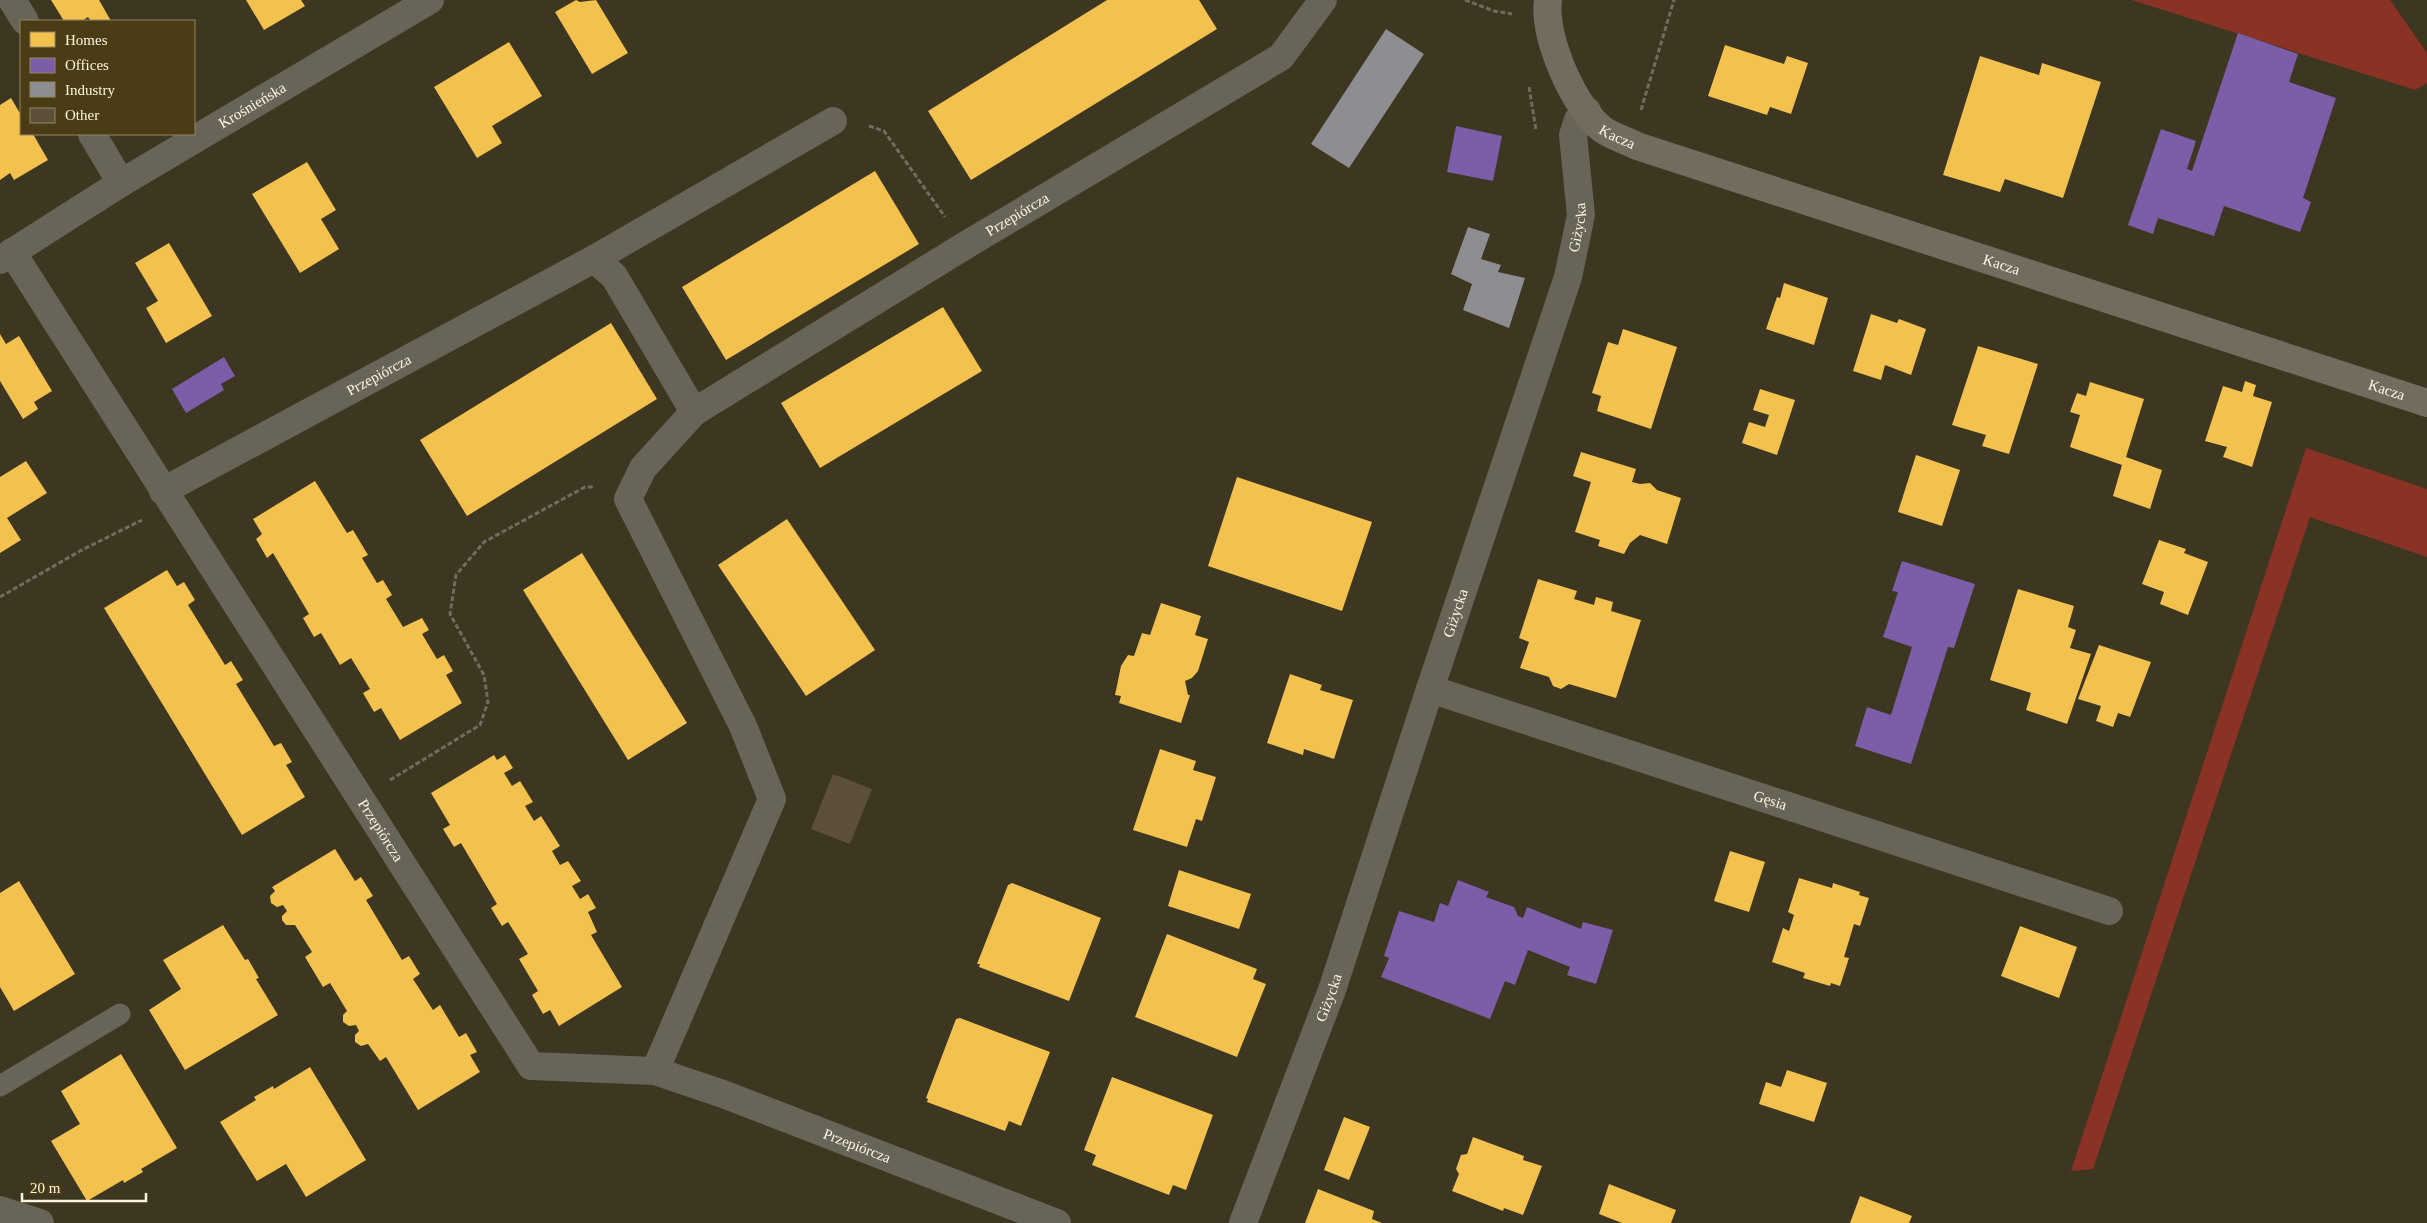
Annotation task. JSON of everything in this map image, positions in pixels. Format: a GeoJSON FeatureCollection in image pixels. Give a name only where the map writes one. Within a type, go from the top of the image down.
{"type":"FeatureCollection","features":[{"type":"Feature","properties":{"kind":"street"},"geometry":{"type":"LineString","coordinates":[[12,0],[24,20]]}},
{"type":"Feature","properties":{"kind":"street","name":"Krośnieńska"},"geometry":{"type":"LineString","coordinates":[[6,256],[121,183],[430,0]]}},
{"type":"Feature","properties":{"kind":"street","name":"Przepiórcza"},"geometry":{"type":"LineString","coordinates":[[655,1071],[772,799],[743,726],[628,499],[643,468],[694,412],[966,245],[1281,57],[1323,0]]}},
{"type":"Feature","properties":{"kind":"street"},"geometry":{"type":"LineString","coordinates":[[1548,9],[1562,68],[1572,90],[1587,111]]}},
{"type":"Feature","properties":{"kind":"street","name":"Kacza"},"geometry":{"type":"LineString","coordinates":[[1587,111],[1602,129],[1637,146],[2427,403]]}},
{"type":"Feature","properties":{"kind":"street","name":"Giżycka"},"geometry":{"type":"LineString","coordinates":[[1243,1223],[1332,990],[1430,689],[1568,277],[1581,215],[1573,135],[1578,120],[1587,111]]}},
{"type":"Feature","properties":{"kind":"street","name":"Przepiórcza"},"geometry":{"type":"LineString","coordinates":[[167,498],[594,259],[833,121]]}},
{"type":"Feature","properties":{"kind":"street"},"geometry":{"type":"LineString","coordinates":[[93,135],[121,183]]}},
{"type":"Feature","properties":{"kind":"street","name":"Przepiórcza"},"geometry":{"type":"LineString","coordinates":[[6,256],[167,498],[531,1066],[655,1071],[723,1094],[1057,1223]]}},
{"type":"Feature","properties":{"kind":"street"},"geometry":{"type":"LineString","coordinates":[[594,259],[614,276],[694,412]]}},
{"type":"Feature","properties":{"kind":"street","name":"Gęsia"},"geometry":{"type":"LineString","coordinates":[[1430,689],[2109,911]]}},
{"type":"Feature","properties":{"kind":"street"},"geometry":{"type":"LineString","coordinates":[[0,1210],[40,1223]]}},
{"type":"Feature","properties":{"kind":"lane"},"geometry":{"type":"LineString","coordinates":[[0,1086],[120,1014]]}},
{"type":"Feature","properties":{"kind":"path"},"geometry":{"type":"LineString","coordinates":[[1465,0],[1494,12],[1548,9]]}},
{"type":"Feature","properties":{"kind":"path"},"geometry":{"type":"LineString","coordinates":[[1639,118],[1674,0]]}},
{"type":"Feature","properties":{"kind":"path"},"geometry":{"type":"LineString","coordinates":[[1527,78],[1537,136]]}},
{"type":"Feature","properties":{"kind":"path"},"geometry":{"type":"LineString","coordinates":[[864,124],[884,131],[966,245]]}},
{"type":"Feature","properties":{"kind":"path"},"geometry":{"type":"LineString","coordinates":[[360,799],[480,725],[488,702],[484,675],[450,614],[456,575],[484,542],[585,487],[633,489]]}},
{"type":"Feature","properties":{"kind":"path"},"geometry":{"type":"LineString","coordinates":[[0,597],[167,498]]}},
{"type":"Feature","properties":{"kind":"shaded area"},"geometry":{"type":"Polygon","coordinates":[[[2132,0],[2390,0],[2427,53],[2427,83],[2415,90],[2132,0]]]}},
{"type":"Feature","properties":{"kind":"shaded area"},"geometry":{"type":"Polygon","coordinates":[[[2306,448],[2427,489],[2427,557],[2310,517],[2093,1169],[2071,1171],[2306,448]]]}},
{"type":"Feature","properties":{"kind":"building: Homes"},"geometry":{"type":"Polygon","coordinates":[[[51,0],[99,0],[110,20],[90,20],[88,17],[84,20],[63,20],[51,0]]]}},
{"type":"Feature","properties":{"kind":"building: Homes"},"geometry":{"type":"Polygon","coordinates":[[[246,0],[301,0],[305,6],[264,30],[246,0]]]}},
{"type":"Feature","properties":{"kind":"building: Homes"},"geometry":{"type":"Polygon","coordinates":[[[576,0],[580,2],[596,0],[628,53],[592,74],[555,12],[576,0]]]}},
{"type":"Feature","properties":{"kind":"building: Homes"},"geometry":{"type":"Polygon","coordinates":[[[1107,0],[1199,0],[1217,29],[971,180],[928,111],[1107,0]]]}},
{"type":"Feature","properties":{"kind":"building: Homes"},"geometry":{"type":"Polygon","coordinates":[[[509,42],[542,96],[492,126],[502,143],[477,158],[434,87],[509,42]]]}},
{"type":"Feature","properties":{"kind":"building: Homes"},"geometry":{"type":"Polygon","coordinates":[[[1725,45],[1784,64],[1787,56],[1808,63],[1791,114],[1770,107],[1767,115],[1708,96],[1725,45]]]}},
{"type":"Feature","properties":{"kind":"building: Homes"},"geometry":{"type":"Polygon","coordinates":[[[1980,56],[2039,75],[2042,63],[2101,82],[2063,198],[2005,179],[2000,192],[1943,175],[1980,56]]]}},
{"type":"Feature","properties":{"kind":"building: Homes"},"geometry":{"type":"Polygon","coordinates":[[[11,98],[20,113],[20,135],[34,135],[48,160],[14,180],[10,173],[0,180],[0,105],[11,98]]]}},
{"type":"Feature","properties":{"kind":"building: Homes"},"geometry":{"type":"Polygon","coordinates":[[[307,162],[336,210],[321,219],[339,249],[300,273],[252,194],[307,162]]]}},
{"type":"Feature","properties":{"kind":"building: Homes"},"geometry":{"type":"Polygon","coordinates":[[[875,171],[919,244],[726,360],[682,287],[875,171]]]}},
{"type":"Feature","properties":{"kind":"building: Homes"},"geometry":{"type":"Polygon","coordinates":[[[169,243],[212,316],[166,343],[146,308],[158,301],[135,263],[169,243]]]}},
{"type":"Feature","properties":{"kind":"building: Homes"},"geometry":{"type":"Polygon","coordinates":[[[1784,283],[1828,298],[1814,345],[1766,329],[1777,297],[1780,298],[1784,283]]]}},
{"type":"Feature","properties":{"kind":"building: Homes"},"geometry":{"type":"Polygon","coordinates":[[[943,307],[982,371],[820,468],[781,403],[943,307]]]}},
{"type":"Feature","properties":{"kind":"building: Homes"},"geometry":{"type":"Polygon","coordinates":[[[1871,314],[1897,323],[1899,319],[1926,329],[1911,375],[1885,365],[1881,380],[1853,371],[1871,314]]]}},
{"type":"Feature","properties":{"kind":"building: Homes"},"geometry":{"type":"Polygon","coordinates":[[[611,323],[657,399],[467,516],[420,440],[611,323]]]}},
{"type":"Feature","properties":{"kind":"building: Homes"},"geometry":{"type":"Polygon","coordinates":[[[1623,329],[1677,347],[1651,429],[1597,411],[1601,396],[1592,393],[1608,342],[1618,345],[1623,329]]]}},
{"type":"Feature","properties":{"kind":"building: Homes"},"geometry":{"type":"Polygon","coordinates":[[[0,334],[6,344],[19,336],[52,391],[34,402],[38,409],[23,419],[0,381],[0,334]]]}},
{"type":"Feature","properties":{"kind":"building: Homes"},"geometry":{"type":"Polygon","coordinates":[[[1978,346],[2038,364],[2009,454],[1982,446],[1986,435],[1952,425],[1978,346]]]}},
{"type":"Feature","properties":{"kind":"building: Homes"},"geometry":{"type":"Polygon","coordinates":[[[2245,381],[2256,385],[2253,396],[2272,402],[2252,467],[2223,457],[2227,447],[2205,441],[2223,386],[2242,392],[2245,381]]]}},
{"type":"Feature","properties":{"kind":"building: Homes"},"geometry":{"type":"Polygon","coordinates":[[[2090,382],[2144,399],[2126,457],[2162,470],[2150,509],[2113,496],[2122,465],[2070,447],[2080,415],[2070,412],[2077,393],[2086,396],[2090,382]]]}},
{"type":"Feature","properties":{"kind":"building: Homes"},"geometry":{"type":"Polygon","coordinates":[[[1760,389],[1795,400],[1777,455],[1742,443],[1749,422],[1765,427],[1769,415],[1753,410],[1760,389]]]}},
{"type":"Feature","properties":{"kind":"building: Homes"},"geometry":{"type":"Polygon","coordinates":[[[1581,452],[1636,469],[1632,482],[1640,484],[1650,483],[1657,490],[1681,498],[1667,544],[1640,535],[1630,543],[1624,554],[1598,546],[1600,540],[1575,532],[1591,482],[1573,476],[1581,452]]]}},
{"type":"Feature","properties":{"kind":"building: Homes"},"geometry":{"type":"Polygon","coordinates":[[[1916,455],[1960,470],[1942,526],[1898,512],[1916,455]]]}},
{"type":"Feature","properties":{"kind":"building: Homes"},"geometry":{"type":"Polygon","coordinates":[[[26,461],[47,493],[7,518],[21,540],[0,553],[0,477],[26,461]]]}},
{"type":"Feature","properties":{"kind":"building: Homes"},"geometry":{"type":"Polygon","coordinates":[[[1237,477],[1372,522],[1342,611],[1208,566],[1237,477]]]}},
{"type":"Feature","properties":{"kind":"building: Homes"},"geometry":{"type":"Polygon","coordinates":[[[315,481],[347,533],[353,530],[368,555],[362,558],[377,583],[383,580],[392,595],[386,599],[403,627],[422,618],[429,630],[422,634],[437,659],[444,655],[453,671],[446,675],[462,703],[400,740],[381,708],[374,712],[363,693],[370,689],[351,658],[340,665],[321,633],[314,637],[303,618],[309,614],[273,553],[267,558],[256,539],[262,534],[253,519],[315,481]]]}},
{"type":"Feature","properties":{"kind":"building: Homes"},"geometry":{"type":"Polygon","coordinates":[[[787,519],[875,650],[806,696],[718,565],[787,519]]]}},
{"type":"Feature","properties":{"kind":"building: Homes"},"geometry":{"type":"Polygon","coordinates":[[[2159,540],[2186,549],[2184,553],[2208,562],[2188,615],[2160,604],[2164,592],[2142,584],[2159,540]]]}},
{"type":"Feature","properties":{"kind":"building: Homes"},"geometry":{"type":"Polygon","coordinates":[[[582,553],[687,723],[628,760],[523,590],[582,553]]]}},
{"type":"Feature","properties":{"kind":"building: Homes"},"geometry":{"type":"Polygon","coordinates":[[[167,570],[177,586],[184,582],[195,600],[188,605],[225,665],[231,661],[243,680],[236,684],[274,746],[281,743],[292,762],[286,765],[305,797],[242,835],[104,608],[167,570]]]}},
{"type":"Feature","properties":{"kind":"building: Homes"},"geometry":{"type":"Polygon","coordinates":[[[1538,579],[1577,591],[1574,599],[1594,605],[1596,597],[1613,602],[1611,611],[1641,620],[1616,698],[1569,684],[1561,689],[1553,686],[1549,677],[1520,668],[1529,642],[1519,638],[1538,579]]]}},
{"type":"Feature","properties":{"kind":"building: Homes"},"geometry":{"type":"Polygon","coordinates":[[[2018,589],[2074,606],[2068,627],[2076,630],[2070,648],[2091,654],[2067,724],[2026,710],[2031,693],[1990,680],[2018,589]]]}},
{"type":"Feature","properties":{"kind":"building: Homes"},"geometry":{"type":"Polygon","coordinates":[[[1161,603],[1201,616],[1195,635],[1208,639],[1198,671],[1192,678],[1185,681],[1188,695],[1190,695],[1181,723],[1119,703],[1121,696],[1115,695],[1121,666],[1128,655],[1134,656],[1142,633],[1150,635],[1161,603]]]}},
{"type":"Feature","properties":{"kind":"building: Homes"},"geometry":{"type":"Polygon","coordinates":[[[2099,645],[2151,662],[2130,717],[2118,713],[2113,727],[2096,721],[2101,706],[2078,699],[2099,645]]]}},
{"type":"Feature","properties":{"kind":"building: Homes"},"geometry":{"type":"Polygon","coordinates":[[[1290,674],[1322,685],[1320,690],[1353,700],[1334,759],[1304,749],[1303,755],[1267,743],[1290,674]]]}},
{"type":"Feature","properties":{"kind":"building: Homes"},"geometry":{"type":"Polygon","coordinates":[[[1160,749],[1196,761],[1193,770],[1216,777],[1202,821],[1196,819],[1187,847],[1133,830],[1160,749]]]}},
{"type":"Feature","properties":{"kind":"building: Homes"},"geometry":{"type":"Polygon","coordinates":[[[494,755],[497,760],[505,755],[513,768],[504,773],[512,786],[520,781],[533,802],[525,806],[534,821],[541,816],[560,846],[552,851],[560,865],[568,861],[581,881],[572,886],[580,899],[588,894],[596,908],[588,912],[597,932],[591,935],[622,987],[559,1026],[550,1010],[543,1014],[532,995],[538,991],[519,959],[528,954],[508,922],[502,926],[491,908],[497,904],[461,843],[454,847],[443,829],[450,825],[431,793],[494,755]]]}},
{"type":"Feature","properties":{"kind":"building: Homes"},"geometry":{"type":"Polygon","coordinates":[[[335,849],[355,881],[361,877],[373,896],[366,900],[402,960],[409,956],[420,974],[413,979],[433,1010],[440,1005],[459,1037],[466,1033],[477,1052],[470,1055],[480,1072],[418,1110],[386,1057],[380,1061],[368,1044],[361,1046],[355,1042],[355,1035],[359,1031],[356,1025],[349,1026],[343,1022],[343,1015],[347,1011],[330,983],[323,987],[305,957],[312,952],[295,925],[286,925],[282,920],[282,916],[287,911],[283,905],[277,907],[271,903],[270,896],[275,891],[272,887],[335,849]]]}},
{"type":"Feature","properties":{"kind":"building: Homes"},"geometry":{"type":"Polygon","coordinates":[[[1730,851],[1765,862],[1749,912],[1714,901],[1730,851]]]}},
{"type":"Feature","properties":{"kind":"building: Homes"},"geometry":{"type":"Polygon","coordinates":[[[1179,870],[1251,894],[1239,929],[1168,906],[1179,870]]]}},
{"type":"Feature","properties":{"kind":"building: Homes"},"geometry":{"type":"Polygon","coordinates":[[[1799,878],[1832,888],[1833,883],[1860,892],[1859,895],[1869,898],[1860,926],[1854,924],[1844,957],[1849,958],[1840,986],[1831,983],[1830,986],[1803,978],[1805,973],[1772,962],[1783,928],[1789,931],[1794,915],[1788,912],[1799,878]]]}},
{"type":"Feature","properties":{"kind":"building: Homes"},"geometry":{"type":"Polygon","coordinates":[[[19,881],[75,974],[14,1011],[0,987],[0,893],[19,881]]]}},
{"type":"Feature","properties":{"kind":"building: Homes"},"geometry":{"type":"Polygon","coordinates":[[[1012,883],[1101,918],[1069,1001],[979,967],[980,964],[977,964],[1008,885],[1012,883]]]}},
{"type":"Feature","properties":{"kind":"building: Homes"},"geometry":{"type":"Polygon","coordinates":[[[223,925],[245,960],[248,959],[259,978],[256,979],[278,1015],[185,1070],[149,1010],[181,989],[163,960],[223,925]]]}},
{"type":"Feature","properties":{"kind":"building: Homes"},"geometry":{"type":"Polygon","coordinates":[[[2020,926],[2077,947],[2059,998],[2001,976],[2020,926]]]}},
{"type":"Feature","properties":{"kind":"building: Homes"},"geometry":{"type":"Polygon","coordinates":[[[1167,934],[1257,969],[1253,979],[1266,984],[1237,1057],[1135,1017],[1167,934]]]}},
{"type":"Feature","properties":{"kind":"building: Homes"},"geometry":{"type":"Polygon","coordinates":[[[960,1018],[1050,1052],[1021,1126],[1009,1121],[1005,1131],[927,1102],[928,1099],[926,1098],[956,1019],[960,1018]]]}},
{"type":"Feature","properties":{"kind":"building: Homes"},"geometry":{"type":"Polygon","coordinates":[[[121,1054],[177,1148],[141,1169],[143,1172],[124,1183],[123,1180],[87,1201],[51,1141],[80,1124],[61,1091],[121,1054]]]}},
{"type":"Feature","properties":{"kind":"building: Homes"},"geometry":{"type":"Polygon","coordinates":[[[310,1067],[366,1160],[306,1197],[286,1164],[257,1181],[220,1122],[256,1100],[254,1097],[273,1086],[274,1089],[310,1067]]]}},
{"type":"Feature","properties":{"kind":"building: Homes"},"geometry":{"type":"Polygon","coordinates":[[[1787,1070],[1827,1083],[1814,1122],[1759,1104],[1766,1082],[1781,1087],[1787,1070]]]}},
{"type":"Feature","properties":{"kind":"building: Homes"},"geometry":{"type":"Polygon","coordinates":[[[1112,1077],[1213,1115],[1186,1190],[1173,1185],[1169,1195],[1092,1165],[1096,1155],[1084,1150],[1112,1077]]]}},
{"type":"Feature","properties":{"kind":"building: Homes"},"geometry":{"type":"Polygon","coordinates":[[[1344,1117],[1370,1127],[1349,1180],[1324,1170],[1344,1117]]]}},
{"type":"Feature","properties":{"kind":"building: Homes"},"geometry":{"type":"Polygon","coordinates":[[[1473,1137],[1524,1156],[1523,1160],[1542,1166],[1523,1215],[1504,1208],[1503,1211],[1452,1191],[1459,1174],[1456,1169],[1461,1155],[1467,1154],[1473,1137]]]}},
{"type":"Feature","properties":{"kind":"building: Homes"},"geometry":{"type":"Polygon","coordinates":[[[1609,1184],[1676,1210],[1671,1223],[1622,1223],[1599,1214],[1609,1184]]]}},
{"type":"Feature","properties":{"kind":"building: Homes"},"geometry":{"type":"Polygon","coordinates":[[[1318,1189],[1374,1211],[1372,1219],[1382,1223],[1305,1223],[1318,1189]]]}},
{"type":"Feature","properties":{"kind":"building: Homes"},"geometry":{"type":"Polygon","coordinates":[[[1860,1196],[1912,1216],[1909,1223],[1850,1223],[1860,1196]]]}},
{"type":"Feature","properties":{"kind":"building: Offices"},"geometry":{"type":"Polygon","coordinates":[[[2238,33],[2298,54],[2289,82],[2336,98],[2303,198],[2311,202],[2300,232],[2224,206],[2214,236],[2158,218],[2153,234],[2128,225],[2161,129],[2196,141],[2187,169],[2192,171],[2238,33]]]}},
{"type":"Feature","properties":{"kind":"building: Offices"},"geometry":{"type":"Polygon","coordinates":[[[1456,126],[1502,136],[1493,181],[1447,172],[1456,126]]]}},
{"type":"Feature","properties":{"kind":"building: Offices"},"geometry":{"type":"Polygon","coordinates":[[[224,357],[235,376],[221,384],[224,390],[186,413],[172,389],[224,357]]]}},
{"type":"Feature","properties":{"kind":"building: Offices"},"geometry":{"type":"Polygon","coordinates":[[[1902,561],[1975,584],[1954,648],[1948,647],[1911,764],[1855,746],[1867,707],[1891,715],[1912,647],[1883,637],[1898,592],[1892,591],[1902,561]]]}},
{"type":"Feature","properties":{"kind":"building: Offices"},"geometry":{"type":"Polygon","coordinates":[[[1458,880],[1489,892],[1486,897],[1514,907],[1518,916],[1523,918],[1527,907],[1581,929],[1583,922],[1613,930],[1596,984],[1567,975],[1570,967],[1528,950],[1515,985],[1505,981],[1490,1019],[1381,977],[1389,958],[1384,956],[1399,911],[1434,922],[1440,903],[1448,906],[1458,880]]]}},
{"type":"Feature","properties":{"kind":"building: Industry"},"geometry":{"type":"Polygon","coordinates":[[[1386,29],[1424,54],[1349,168],[1311,144],[1386,29]]]}},
{"type":"Feature","properties":{"kind":"building: Industry"},"geometry":{"type":"Polygon","coordinates":[[[1468,227],[1490,234],[1481,259],[1501,265],[1498,272],[1525,278],[1509,328],[1463,310],[1472,284],[1451,274],[1468,227]]]}},
{"type":"Feature","properties":{"kind":"building: Other"},"geometry":{"type":"Polygon","coordinates":[[[833,774],[872,789],[850,844],[811,829],[833,774]]]}}]}
